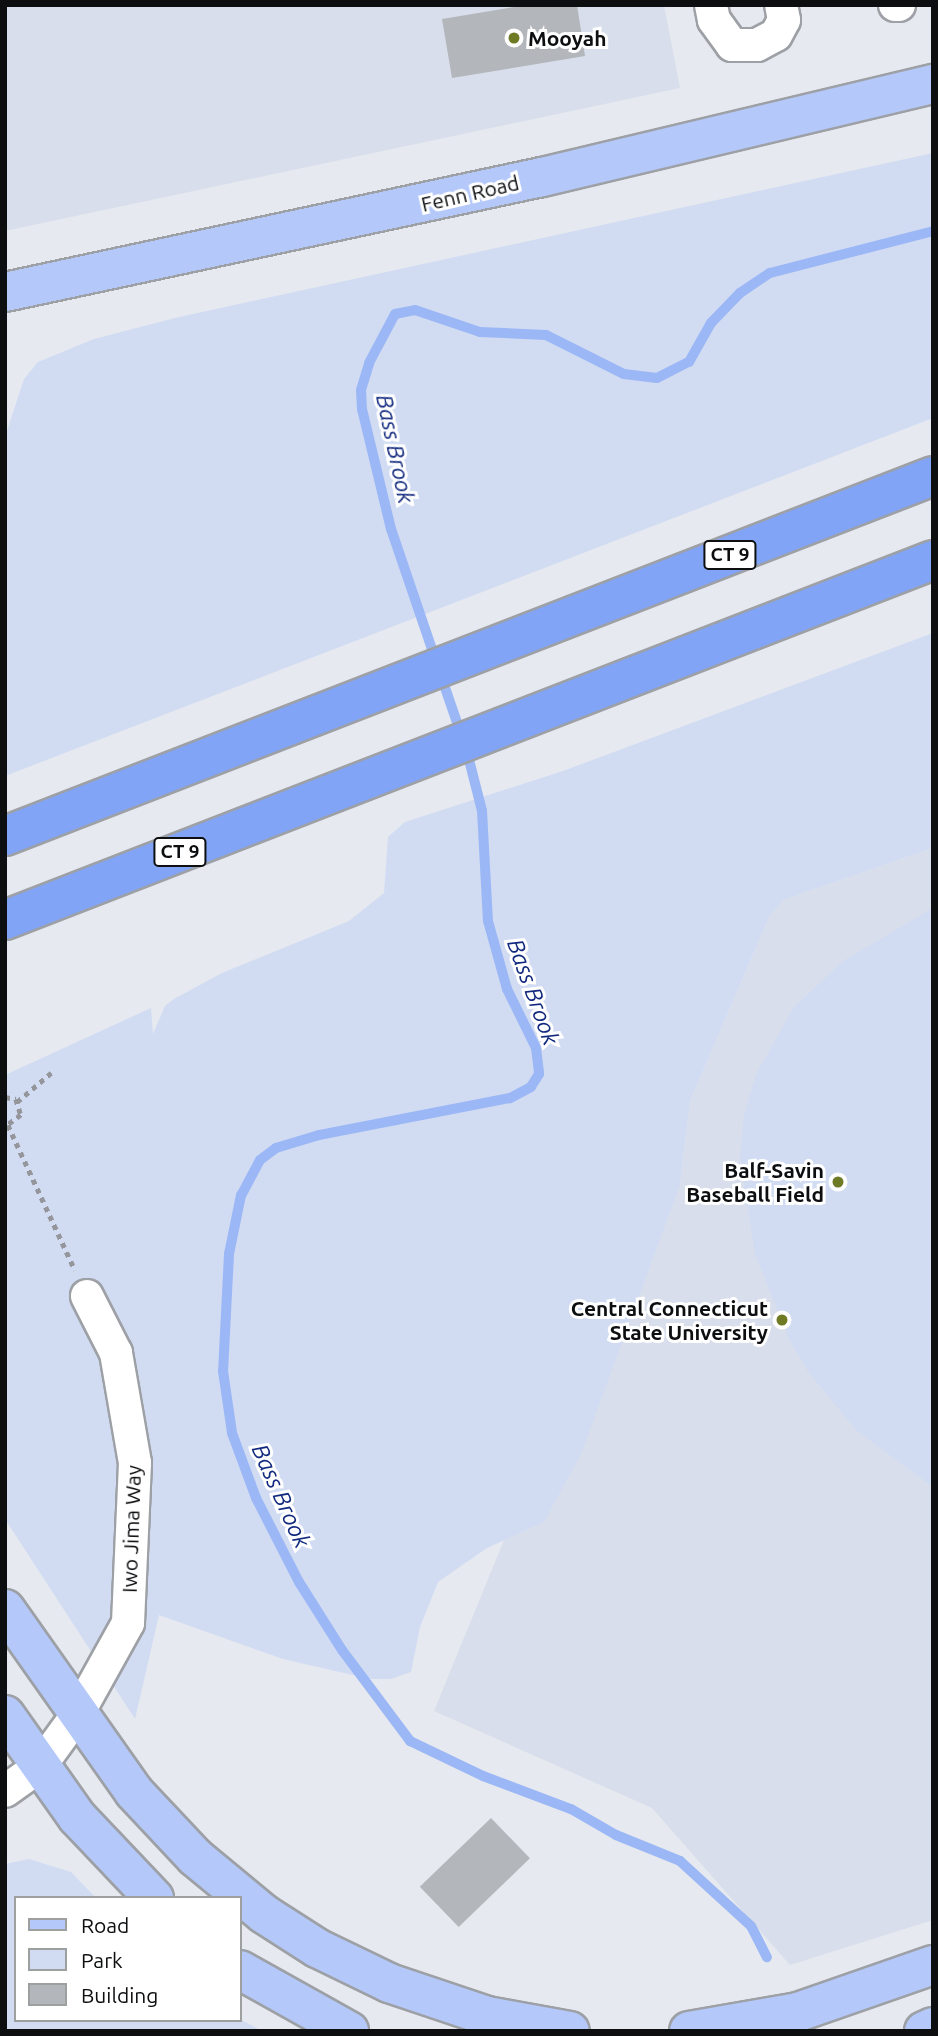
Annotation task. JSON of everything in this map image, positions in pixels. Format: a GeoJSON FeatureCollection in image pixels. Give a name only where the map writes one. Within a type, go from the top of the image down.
{"type":"FeatureCollection","features":[{"type":"Feature","properties":{"kind":"highway","name":"CT 9"},"geometry":{"type":"LineString","coordinates":[[5,836],[933,476]]}},
{"type":"Feature","properties":{"kind":"highway","name":"CT 9"},"geometry":{"type":"LineString","coordinates":[[5,920],[933,560]]}},
{"type":"Feature","properties":{"kind":"main road","name":"Fenn Road"},"geometry":{"type":"LineString","coordinates":[[5,292],[528,180],[933,84]]}},
{"type":"Feature","properties":{"kind":"main road"},"geometry":{"type":"LineString","coordinates":[[5,1609],[120,1776],[169,1832],[242,1896]]}},
{"type":"Feature","properties":{"kind":"main road"},"geometry":{"type":"LineString","coordinates":[[5,1715],[87,1828],[152,1896]]}},
{"type":"Feature","properties":{"kind":"main road"},"geometry":{"type":"LineString","coordinates":[[242,1896],[291,1933],[340,1961],[440,2002],[511,2022],[570,2031]]}},
{"type":"Feature","properties":{"kind":"main road"},"geometry":{"type":"LineString","coordinates":[[689,2031],[798,2012],[933,1965]]}},
{"type":"Feature","properties":{"kind":"main road"},"geometry":{"type":"LineString","coordinates":[[242,1971],[349,2031]]}},
{"type":"Feature","properties":{"kind":"main road"},"geometry":{"type":"LineString","coordinates":[[924,2031],[933,2027]]}},
{"type":"Feature","properties":{"kind":"street"},"geometry":{"type":"LineString","coordinates":[[711,5],[714,20],[732,45],[757,45],[776,35],[784,20],[781,5]]}},
{"type":"Feature","properties":{"kind":"street","name":"Iwo Jima Way"},"geometry":{"type":"LineString","coordinates":[[5,1791],[40,1766],[77,1715],[128,1623],[134,1536],[135,1463],[116,1353],[87,1296]]}},
{"type":"Feature","properties":{"kind":"path"},"geometry":{"type":"LineString","coordinates":[[17,1102],[51,1073]]}},
{"type":"Feature","properties":{"kind":"path"},"geometry":{"type":"LineString","coordinates":[[5,1097],[17,1102],[22,1115],[7,1126],[87,1296]]}},
{"type":"Feature","properties":{"kind":"shaded area"},"geometry":{"type":"Polygon","coordinates":[[[5,5],[664,5],[680,88],[5,231],[5,5]]]}},
{"type":"Feature","properties":{"kind":"shaded area","name":"Central Connecticut State University"},"geometry":{"type":"Polygon","coordinates":[[[933,848],[933,1920],[790,1965],[652,1808],[434,1711],[504,1540],[544,1522],[680,1185],[690,1101],[769,917],[783,900],[933,848]]]}},
{"type":"Feature","properties":{"kind":"green space"},"geometry":{"type":"Polygon","coordinates":[[[933,153],[933,418],[5,776],[5,437],[24,379],[38,362],[94,339],[175,318],[933,153]]]}},
{"type":"Feature","properties":{"kind":"green space"},"geometry":{"type":"Polygon","coordinates":[[[933,633],[933,848],[783,900],[769,917],[690,1101],[680,1185],[581,1454],[544,1522],[487,1548],[438,1582],[420,1627],[411,1672],[391,1679],[370,1679],[283,1659],[159,1615],[135,1719],[5,1519],[5,1075],[151,1008],[153,1034],[165,1006],[174,999],[222,973],[349,921],[384,893],[388,837],[405,822],[563,771],[933,633]]]}},
{"type":"Feature","properties":{"kind":"green space","name":"Balf-Savin Baseball Field"},"geometry":{"type":"Polygon","coordinates":[[[933,908],[933,1487],[857,1431],[809,1373],[790,1341],[755,1254],[740,1157],[744,1116],[756,1074],[794,1007],[843,961],[933,908]]]}},
{"type":"Feature","properties":{"kind":"green space"},"geometry":{"type":"Polygon","coordinates":[[[29,1859],[71,1872],[94,1896],[14,1896],[14,2022],[242,2020],[262,2031],[5,2031],[5,1864],[29,1859]]]}},
{"type":"Feature","properties":{"kind":"building","name":"Mooyah"},"geometry":{"type":"Polygon","coordinates":[[[526,5],[577,5],[585,56],[452,78],[442,19],[526,5]]]}},
{"type":"Feature","properties":{"kind":"building"},"geometry":{"type":"Polygon","coordinates":[[[491,1818],[530,1858],[459,1927],[420,1887],[491,1818]]]}},
{"type":"Feature","properties":{"kind":"waterway","name":"Bass Brook"},"geometry":{"type":"LineString","coordinates":[[436,661],[391,529],[362,409],[361,390],[369,363],[395,314],[415,310],[480,332],[546,335],[624,374],[657,378],[689,362],[711,323],[740,293],[770,273],[933,231]]}},
{"type":"Feature","properties":{"kind":"waterway","name":"Bass Brook"},"geometry":{"type":"LineString","coordinates":[[441,676],[461,734]]}},
{"type":"Feature","properties":{"kind":"waterway","name":"Bass Brook"},"geometry":{"type":"LineString","coordinates":[[466,748],[482,811],[488,921],[507,989],[536,1048],[539,1074],[531,1087],[510,1098],[319,1135],[276,1148],[260,1160],[241,1195],[229,1254],[223,1371],[232,1433],[256,1498],[299,1582],[342,1650],[410,1741],[483,1776],[571,1809],[616,1835],[680,1861],[751,1926],[767,1957]]}},
{"type":"Feature","properties":{"kind":"place","name":"Mooyah"},"geometry":{"type":"Point","coordinates":[514,38]}},
{"type":"Feature","properties":{"kind":"place","name":"Balf-Savin Baseball Field"},"geometry":{"type":"Point","coordinates":[838,1182]}},
{"type":"Feature","properties":{"kind":"place","name":"Central Connecticut State University"},"geometry":{"type":"Point","coordinates":[782,1320]}}]}
